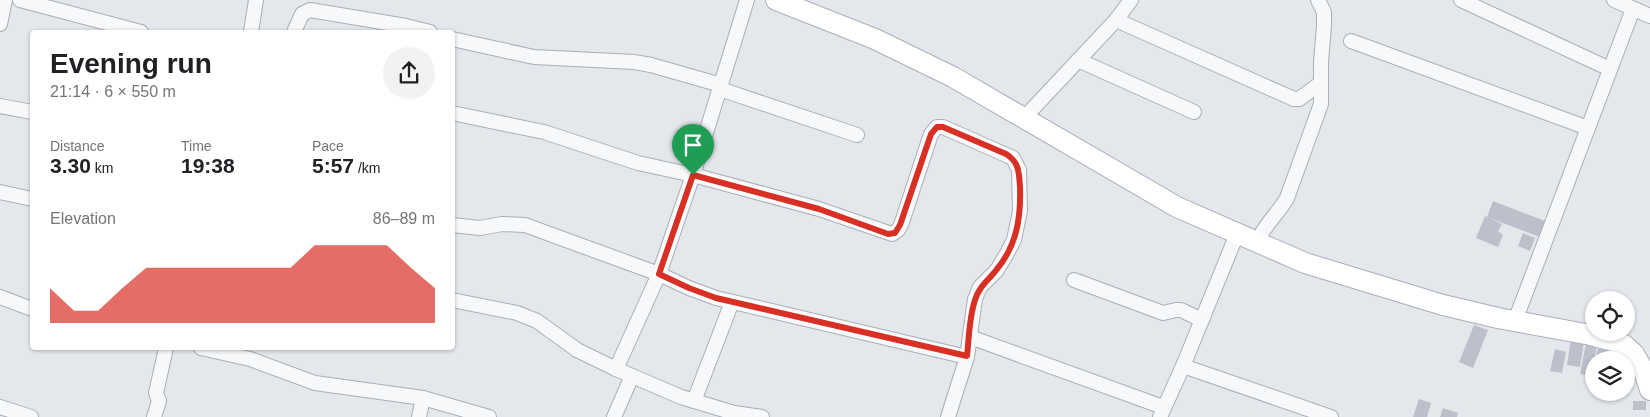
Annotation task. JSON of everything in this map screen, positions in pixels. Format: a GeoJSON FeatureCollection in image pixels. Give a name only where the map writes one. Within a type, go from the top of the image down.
{"type":"FeatureCollection","features":[{"type":"Feature","properties":{"kind":"street"},"geometry":{"type":"LineString","coordinates":[[0,24],[5,0]]}},
{"type":"Feature","properties":{"kind":"street"},"geometry":{"type":"LineString","coordinates":[[20,0],[132,30]]}},
{"type":"Feature","properties":{"kind":"street"},"geometry":{"type":"LineString","coordinates":[[251,30],[256,0]]}},
{"type":"Feature","properties":{"kind":"street"},"geometry":{"type":"LineString","coordinates":[[616,370],[659,274],[693,175],[747,0]]}},
{"type":"Feature","properties":{"kind":"street"},"geometry":{"type":"LineString","coordinates":[[776,0],[883,44],[953,78],[1177,207],[1315,266],[1443,305],[1515,322],[1591,335],[1624,345],[1634,354],[1639,362],[1650,390]]}},
{"type":"Feature","properties":{"kind":"street"},"geometry":{"type":"LineString","coordinates":[[1024,118],[1116,20],[1131,0]]}},
{"type":"Feature","properties":{"kind":"street"},"geometry":{"type":"LineString","coordinates":[[1257,242],[1266,224],[1282,208],[1287,198],[1318,116],[1321,104],[1324,12],[1318,0]]}},
{"type":"Feature","properties":{"kind":"street"},"geometry":{"type":"LineString","coordinates":[[1461,0],[1610,69]]}},
{"type":"Feature","properties":{"kind":"street"},"geometry":{"type":"LineString","coordinates":[[1614,0],[1650,16]]}},
{"type":"Feature","properties":{"kind":"street"},"geometry":{"type":"LineString","coordinates":[[1515,322],[1633,9]]}},
{"type":"Feature","properties":{"kind":"street"},"geometry":{"type":"LineString","coordinates":[[295,30],[302,14],[310,10],[422,30]]}},
{"type":"Feature","properties":{"kind":"street"},"geometry":{"type":"LineString","coordinates":[[1116,20],[1294,99],[1299,99],[1321,83]]}},
{"type":"Feature","properties":{"kind":"street"},"geometry":{"type":"LineString","coordinates":[[455,40],[534,57],[634,62],[651,65],[857,135]]}},
{"type":"Feature","properties":{"kind":"street"},"geometry":{"type":"LineString","coordinates":[[1351,41],[1588,128]]}},
{"type":"Feature","properties":{"kind":"street"},"geometry":{"type":"LineString","coordinates":[[1078,60],[1194,112]]}},
{"type":"Feature","properties":{"kind":"street"},"geometry":{"type":"LineString","coordinates":[[0,106],[30,112]]}},
{"type":"Feature","properties":{"kind":"street"},"geometry":{"type":"LineString","coordinates":[[455,114],[544,132],[638,163],[693,175],[819,209],[892,234],[898,230],[931,134],[937,127],[943,127],[1013,158],[1019,170],[1020,211],[1014,240],[997,270],[980,287],[975,300],[967,356],[948,417]]}},
{"type":"Feature","properties":{"kind":"street"},"geometry":{"type":"LineString","coordinates":[[0,192],[30,199]]}},
{"type":"Feature","properties":{"kind":"street"},"geometry":{"type":"LineString","coordinates":[[455,225],[480,228],[502,224],[525,225],[659,274],[689,288],[732,302],[967,356]]}},
{"type":"Feature","properties":{"kind":"street"},"geometry":{"type":"LineString","coordinates":[[970,337],[1162,412],[1237,234]]}},
{"type":"Feature","properties":{"kind":"street"},"geometry":{"type":"LineString","coordinates":[[1074,280],[1163,313],[1181,310],[1202,320]]}},
{"type":"Feature","properties":{"kind":"street"},"geometry":{"type":"LineString","coordinates":[[0,296],[30,308]]}},
{"type":"Feature","properties":{"kind":"street"},"geometry":{"type":"LineString","coordinates":[[455,301],[517,313],[537,321],[577,350],[616,370],[733,415],[762,417]]}},
{"type":"Feature","properties":{"kind":"street"},"geometry":{"type":"LineString","coordinates":[[694,401],[732,302]]}},
{"type":"Feature","properties":{"kind":"street"},"geometry":{"type":"LineString","coordinates":[[154,417],[159,401],[156,392],[166,350]]}},
{"type":"Feature","properties":{"kind":"street"},"geometry":{"type":"LineString","coordinates":[[210,350],[250,359],[315,383],[423,398],[489,417]]}},
{"type":"Feature","properties":{"kind":"street"},"geometry":{"type":"LineString","coordinates":[[1183,366],[1331,417]]}},
{"type":"Feature","properties":{"kind":"street"},"geometry":{"type":"LineString","coordinates":[[614,417],[632,376]]}},
{"type":"Feature","properties":{"kind":"street"},"geometry":{"type":"LineString","coordinates":[[419,417],[423,398]]}},
{"type":"Feature","properties":{"kind":"street"},"geometry":{"type":"LineString","coordinates":[[0,407],[31,417]]}},
{"type":"Feature","properties":{"kind":"building"},"geometry":{"type":"Polygon","coordinates":[[[1493,201],[1545,221],[1540,237],[1487,217],[1493,201]]]}},
{"type":"Feature","properties":{"kind":"building"},"geometry":{"type":"Polygon","coordinates":[[[1485,216],[1502,224],[1498,231],[1503,235],[1498,247],[1476,238],[1485,216]]]}},
{"type":"Feature","properties":{"kind":"building"},"geometry":{"type":"Polygon","coordinates":[[[1523,233],[1535,238],[1530,251],[1518,246],[1523,233]]]}},
{"type":"Feature","properties":{"kind":"building"},"geometry":{"type":"Polygon","coordinates":[[[1474,325],[1488,330],[1473,368],[1459,362],[1474,325]]]}},
{"type":"Feature","properties":{"kind":"building"},"geometry":{"type":"Polygon","coordinates":[[[1571,339],[1584,341],[1580,367],[1567,365],[1571,339]]]}},
{"type":"Feature","properties":{"kind":"building"},"geometry":{"type":"Polygon","coordinates":[[[1586,343],[1597,346],[1596,351],[1585,351],[1585,375],[1580,374],[1586,343]]]}},
{"type":"Feature","properties":{"kind":"building"},"geometry":{"type":"Polygon","coordinates":[[[1598,348],[1608,350],[1608,351],[1597,351],[1598,348]]]}},
{"type":"Feature","properties":{"kind":"building"},"geometry":{"type":"Polygon","coordinates":[[[1555,349],[1566,352],[1562,373],[1550,371],[1555,349]]]}},
{"type":"Feature","properties":{"kind":"building"},"geometry":{"type":"Polygon","coordinates":[[[1419,399],[1431,403],[1427,417],[1413,417],[1419,399]]]}},
{"type":"Feature","properties":{"kind":"building"},"geometry":{"type":"Polygon","coordinates":[[[1633,401],[1646,401],[1646,410],[1633,410],[1633,401]]]}},
{"type":"Feature","properties":{"kind":"building"},"geometry":{"type":"Polygon","coordinates":[[[1443,408],[1458,413],[1457,417],[1440,417],[1443,408]]]}},
{"type":"Feature","properties":{"kind":"route"},"geometry":{"type":"LineString","coordinates":[[937,127],[943,127],[1013,158],[1019,170],[1020,211],[1014,240],[997,270],[980,287],[975,300],[967,356],[716,298],[659,274],[693,175],[819,209],[892,234],[898,230],[900,225],[931,134],[937,127]]}}]}
